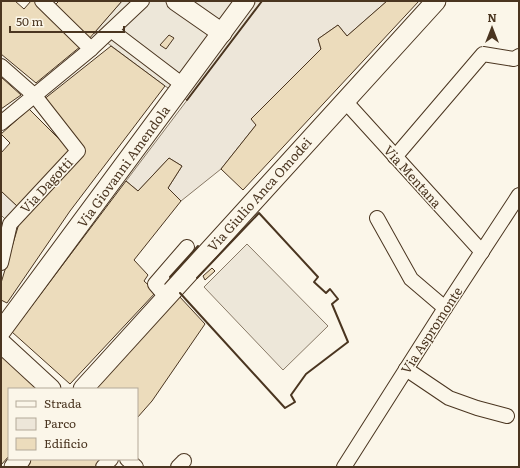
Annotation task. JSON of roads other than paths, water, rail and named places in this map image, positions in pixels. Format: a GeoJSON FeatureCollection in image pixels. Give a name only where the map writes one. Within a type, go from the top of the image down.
{"type":"FeatureCollection","features":[{"type":"Feature","properties":{"kind":"main road"},"geometry":{"type":"LineString","coordinates":[[176,1],[222,33]]}},
{"type":"Feature","properties":{"kind":"main road","name":"Via Giovanni Amendola"},"geometry":{"type":"LineString","coordinates":[[1,331],[245,1]]}},
{"type":"Feature","properties":{"kind":"main road","name":"Via Giulio Anca Omodei"},"geometry":{"type":"LineString","coordinates":[[84,388],[344,100],[436,1]]}},
{"type":"Feature","properties":{"kind":"main road"},"geometry":{"type":"LineString","coordinates":[[1,343],[50,388]]}},
{"type":"Feature","properties":{"kind":"street"},"geometry":{"type":"LineString","coordinates":[[42,1],[91,50]]}},
{"type":"Feature","properties":{"kind":"street"},"geometry":{"type":"LineString","coordinates":[[1,123],[91,50],[142,1]]}},
{"type":"Feature","properties":{"kind":"street"},"geometry":{"type":"LineString","coordinates":[[112,31],[183,85]]}},
{"type":"Feature","properties":{"kind":"street"},"geometry":{"type":"LineString","coordinates":[[395,156],[483,54],[514,59],[519,56]]}},
{"type":"Feature","properties":{"kind":"street"},"geometry":{"type":"LineString","coordinates":[[1,66],[35,96]]}},
{"type":"Feature","properties":{"kind":"street","name":"Via Dagotti"},"geometry":{"type":"LineString","coordinates":[[1,262],[5,224],[19,213],[78,151],[35,96]]}},
{"type":"Feature","properties":{"kind":"street","name":"Via Mentana"},"geometry":{"type":"LineString","coordinates":[[344,100],[482,252]]}},
{"type":"Feature","properties":{"kind":"street","name":"Via Aspromonte"},"geometry":{"type":"LineString","coordinates":[[344,467],[519,195]]}},
{"type":"Feature","properties":{"kind":"street"},"geometry":{"type":"LineString","coordinates":[[377,218],[411,279],[445,308]]}},
{"type":"Feature","properties":{"kind":"street"},"geometry":{"type":"LineString","coordinates":[[166,297],[155,284],[187,247]]}},
{"type":"Feature","properties":{"kind":"street"},"geometry":{"type":"LineString","coordinates":[[406,369],[450,398],[477,408],[507,416]]}},
{"type":"Feature","properties":{"kind":"street"},"geometry":{"type":"LineString","coordinates":[[128,460],[136,467]]}}]}
